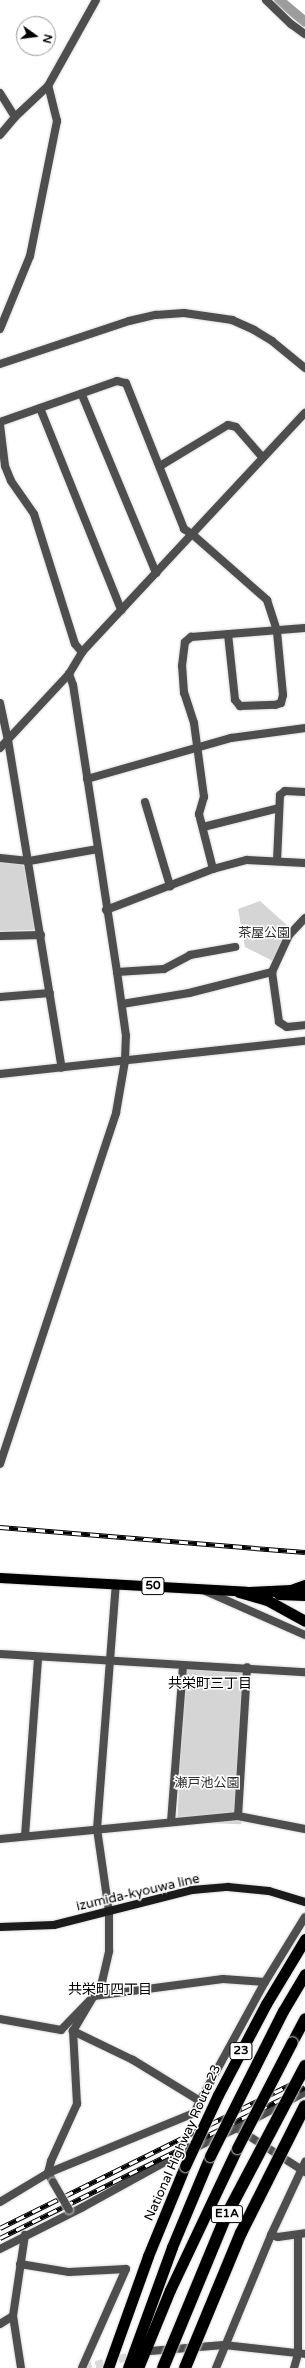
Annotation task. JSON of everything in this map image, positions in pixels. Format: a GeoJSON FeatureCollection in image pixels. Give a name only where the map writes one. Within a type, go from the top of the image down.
{"type":"FeatureCollection","features":[{"type":"Feature","properties":{"kind":"highway"},"geometry":{"type":"LineString","coordinates":[[239,1592],[291,1590],[305,1585]]}},
{"type":"Feature","properties":{"kind":"highway"},"geometry":{"type":"LineString","coordinates":[[239,1592],[272,1602],[305,1621]]}},
{"type":"Feature","properties":{"kind":"highway","name":"National Highway Route 23"},"geometry":{"type":"LineString","coordinates":[[108,2368],[148,2256],[185,2166],[218,2095],[266,2004],[305,1939]]}},
{"type":"Feature","properties":{"kind":"highway","name":"23"},"geometry":{"type":"LineString","coordinates":[[128,2368],[172,2247],[210,2156],[280,2017],[305,1974]]}},
{"type":"Feature","properties":{"kind":"highway"},"geometry":{"type":"LineString","coordinates":[[138,2368],[170,2290],[237,2148],[305,2018]]}},
{"type":"Feature","properties":{"kind":"highway","name":"E1A"},"geometry":{"type":"LineString","coordinates":[[162,2368],[225,2218],[305,2066]]}},
{"type":"Feature","properties":{"kind":"highway","name":"E1A"},"geometry":{"type":"LineString","coordinates":[[185,2368],[241,2233],[305,2106]]}},
{"type":"Feature","properties":{"kind":"main road","name":"50"},"geometry":{"type":"LineString","coordinates":[[0,1578],[305,1596]]}},
{"type":"Feature","properties":{"kind":"main road","name":"izumida-kyouwa line"},"geometry":{"type":"LineString","coordinates":[[0,1927],[54,1925],[192,1890],[228,1887],[269,1891],[305,1902]]}},
{"type":"Feature","properties":{"kind":"street"},"geometry":{"type":"LineString","coordinates":[[0,135],[15,117],[48,86],[96,0]]}},
{"type":"Feature","properties":{"kind":"street"},"geometry":{"type":"LineString","coordinates":[[266,0],[291,24],[305,34]]}},
{"type":"Feature","properties":{"kind":"street"},"geometry":{"type":"LineString","coordinates":[[0,329],[30,256],[53,142],[57,121],[48,86]]}},
{"type":"Feature","properties":{"kind":"street"},"geometry":{"type":"LineString","coordinates":[[0,93],[15,117]]}},
{"type":"Feature","properties":{"kind":"street"},"geometry":{"type":"LineString","coordinates":[[0,364],[129,321],[156,315],[184,314],[232,320],[254,330],[272,341],[305,368]]}},
{"type":"Feature","properties":{"kind":"street"},"geometry":{"type":"LineString","coordinates":[[82,652],[75,644],[34,514],[11,481],[4,466],[0,424],[40,408],[82,395],[117,381],[126,383],[184,529],[192,534],[267,600],[277,631],[283,695],[281,703],[275,705],[240,706],[235,700],[228,634]]}},
{"type":"Feature","properties":{"kind":"street"},"geometry":{"type":"LineString","coordinates":[[82,395],[156,573]]}},
{"type":"Feature","properties":{"kind":"street"},"geometry":{"type":"LineString","coordinates":[[40,408],[122,610]]}},
{"type":"Feature","properties":{"kind":"street"},"geometry":{"type":"LineString","coordinates":[[0,748],[69,674],[82,652],[262,457],[305,413]]}},
{"type":"Feature","properties":{"kind":"street"},"geometry":{"type":"LineString","coordinates":[[160,466],[228,425],[236,427],[262,457]]}},
{"type":"Feature","properties":{"kind":"street"},"geometry":{"type":"LineString","coordinates":[[213,869],[200,814],[204,797],[194,723],[184,693],[182,666],[185,642],[191,637],[305,628]]}},
{"type":"Feature","properties":{"kind":"street"},"geometry":{"type":"LineString","coordinates":[[0,1464],[116,1113],[125,1061],[126,1036],[122,1004],[106,910],[73,685],[69,674]]}},
{"type":"Feature","properties":{"kind":"street"},"geometry":{"type":"LineString","coordinates":[[0,702],[29,861],[62,1068]]}},
{"type":"Feature","properties":{"kind":"street"},"geometry":{"type":"LineString","coordinates":[[87,779],[231,738],[305,728]]}},
{"type":"Feature","properties":{"kind":"street"},"geometry":{"type":"LineString","coordinates":[[277,861],[280,795],[285,791],[305,792]]}},
{"type":"Feature","properties":{"kind":"street"},"geometry":{"type":"LineString","coordinates":[[145,802],[170,886]]}},
{"type":"Feature","properties":{"kind":"street"},"geometry":{"type":"LineString","coordinates":[[203,826],[279,808]]}},
{"type":"Feature","properties":{"kind":"street"},"geometry":{"type":"LineString","coordinates":[[0,858],[29,861],[98,849]]}},
{"type":"Feature","properties":{"kind":"street"},"geometry":{"type":"LineString","coordinates":[[106,910],[213,869],[246,860],[305,863]]}},
{"type":"Feature","properties":{"kind":"street"},"geometry":{"type":"LineString","coordinates":[[305,918],[289,935],[272,972],[279,1022],[287,1027],[305,1025]]}},
{"type":"Feature","properties":{"kind":"street"},"geometry":{"type":"LineString","coordinates":[[0,936],[41,935]]}},
{"type":"Feature","properties":{"kind":"street"},"geometry":{"type":"LineString","coordinates":[[117,972],[164,969],[190,955],[235,947]]}},
{"type":"Feature","properties":{"kind":"street"},"geometry":{"type":"LineString","coordinates":[[122,1004],[189,993],[272,972]]}},
{"type":"Feature","properties":{"kind":"street"},"geometry":{"type":"LineString","coordinates":[[0,997],[50,993]]}},
{"type":"Feature","properties":{"kind":"street"},"geometry":{"type":"LineString","coordinates":[[0,1074],[305,1041]]}},
{"type":"Feature","properties":{"kind":"street"},"geometry":{"type":"LineString","coordinates":[[70,2212],[48,2173],[57,2144],[76,2104],[73,2031],[102,1982],[110,1951],[109,1912],[97,1829],[116,1584]]}},
{"type":"Feature","properties":{"kind":"street"},"geometry":{"type":"LineString","coordinates":[[201,1590],[305,1635]]}},
{"type":"Feature","properties":{"kind":"street"},"geometry":{"type":"LineString","coordinates":[[0,1654],[183,1665],[247,1667],[305,1672]]}},
{"type":"Feature","properties":{"kind":"street"},"geometry":{"type":"LineString","coordinates":[[25,1836],[38,1657]]}},
{"type":"Feature","properties":{"kind":"street"},"geometry":{"type":"LineString","coordinates":[[171,1822],[183,1665]]}},
{"type":"Feature","properties":{"kind":"street"},"geometry":{"type":"LineString","coordinates":[[238,1816],[247,1667]]}},
{"type":"Feature","properties":{"kind":"street"},"geometry":{"type":"LineString","coordinates":[[0,1839],[238,1816],[305,1829]]}},
{"type":"Feature","properties":{"kind":"street"},"geometry":{"type":"LineString","coordinates":[[0,2202],[48,2173],[194,2113],[265,1982],[305,1917]]}},
{"type":"Feature","properties":{"kind":"street"},"geometry":{"type":"LineString","coordinates":[[0,2019],[61,2030],[94,1996],[223,1980],[265,1982]]}},
{"type":"Feature","properties":{"kind":"street"},"geometry":{"type":"LineString","coordinates":[[73,2031],[134,2060],[200,2101]]}},
{"type":"Feature","properties":{"kind":"street"},"geometry":{"type":"LineString","coordinates":[[0,2249],[165,2162],[237,2128],[305,2092]]}},
{"type":"Feature","properties":{"kind":"street"},"geometry":{"type":"LineString","coordinates":[[237,2128],[303,2171]]}},
{"type":"Feature","properties":{"kind":"street"},"geometry":{"type":"LineString","coordinates":[[216,2368],[224,2345],[271,2235],[303,2171],[305,2162]]}},
{"type":"Feature","properties":{"kind":"street"},"geometry":{"type":"LineString","coordinates":[[271,2235],[302,2234],[301,2354],[294,2368]]}},
{"type":"Feature","properties":{"kind":"street"},"geometry":{"type":"LineString","coordinates":[[21,2368],[13,2316],[25,2235]]}},
{"type":"Feature","properties":{"kind":"street"},"geometry":{"type":"LineString","coordinates":[[20,2264],[69,2272],[126,2269],[82,2368]]}},
{"type":"Feature","properties":{"kind":"street"},"geometry":{"type":"LineString","coordinates":[[0,2324],[13,2316]]}},
{"type":"Feature","properties":{"kind":"street"},"geometry":{"type":"LineString","coordinates":[[150,2351],[224,2345],[301,2354]]}},
{"type":"Feature","properties":{"kind":"green space"},"geometry":{"type":"Polygon","coordinates":[[[0,862],[21,864],[25,868],[35,927],[33,930],[0,931],[0,862]]]}},
{"type":"Feature","properties":{"kind":"green space","name":"茶屋公園"},"geometry":{"type":"Polygon","coordinates":[[[260,901],[289,927],[275,962],[245,947],[238,909],[260,901]]]}},
{"type":"Feature","properties":{"kind":"green space","name":"瀬戸池公園"},"geometry":{"type":"Polygon","coordinates":[[[183,1665],[247,1667],[241,1824],[178,1822],[183,1665]]]}},
{"type":"Feature","properties":{"kind":"waterway"},"geometry":{"type":"LineString","coordinates":[[279,0],[305,22]]}},
{"type":"Feature","properties":{"kind":"tunnel"},"geometry":{"type":"LineString","coordinates":[[84,2368],[136,2355]]}},
{"type":"Feature","properties":{"kind":"railway"},"geometry":{"type":"LineString","coordinates":[[0,1527],[305,1552]]}},
{"type":"Feature","properties":{"kind":"railway"},"geometry":{"type":"LineString","coordinates":[[0,2228],[305,2077]]}},
{"type":"Feature","properties":{"kind":"railway"},"geometry":{"type":"LineString","coordinates":[[0,2238],[305,2087]]}},
{"type":"Feature","properties":{"kind":"district","name":"共栄町三丁目"},"geometry":{"type":"Point","coordinates":[210,1684]}},
{"type":"Feature","properties":{"kind":"district","name":"共栄町四丁目"},"geometry":{"type":"Point","coordinates":[110,1990]}}]}
